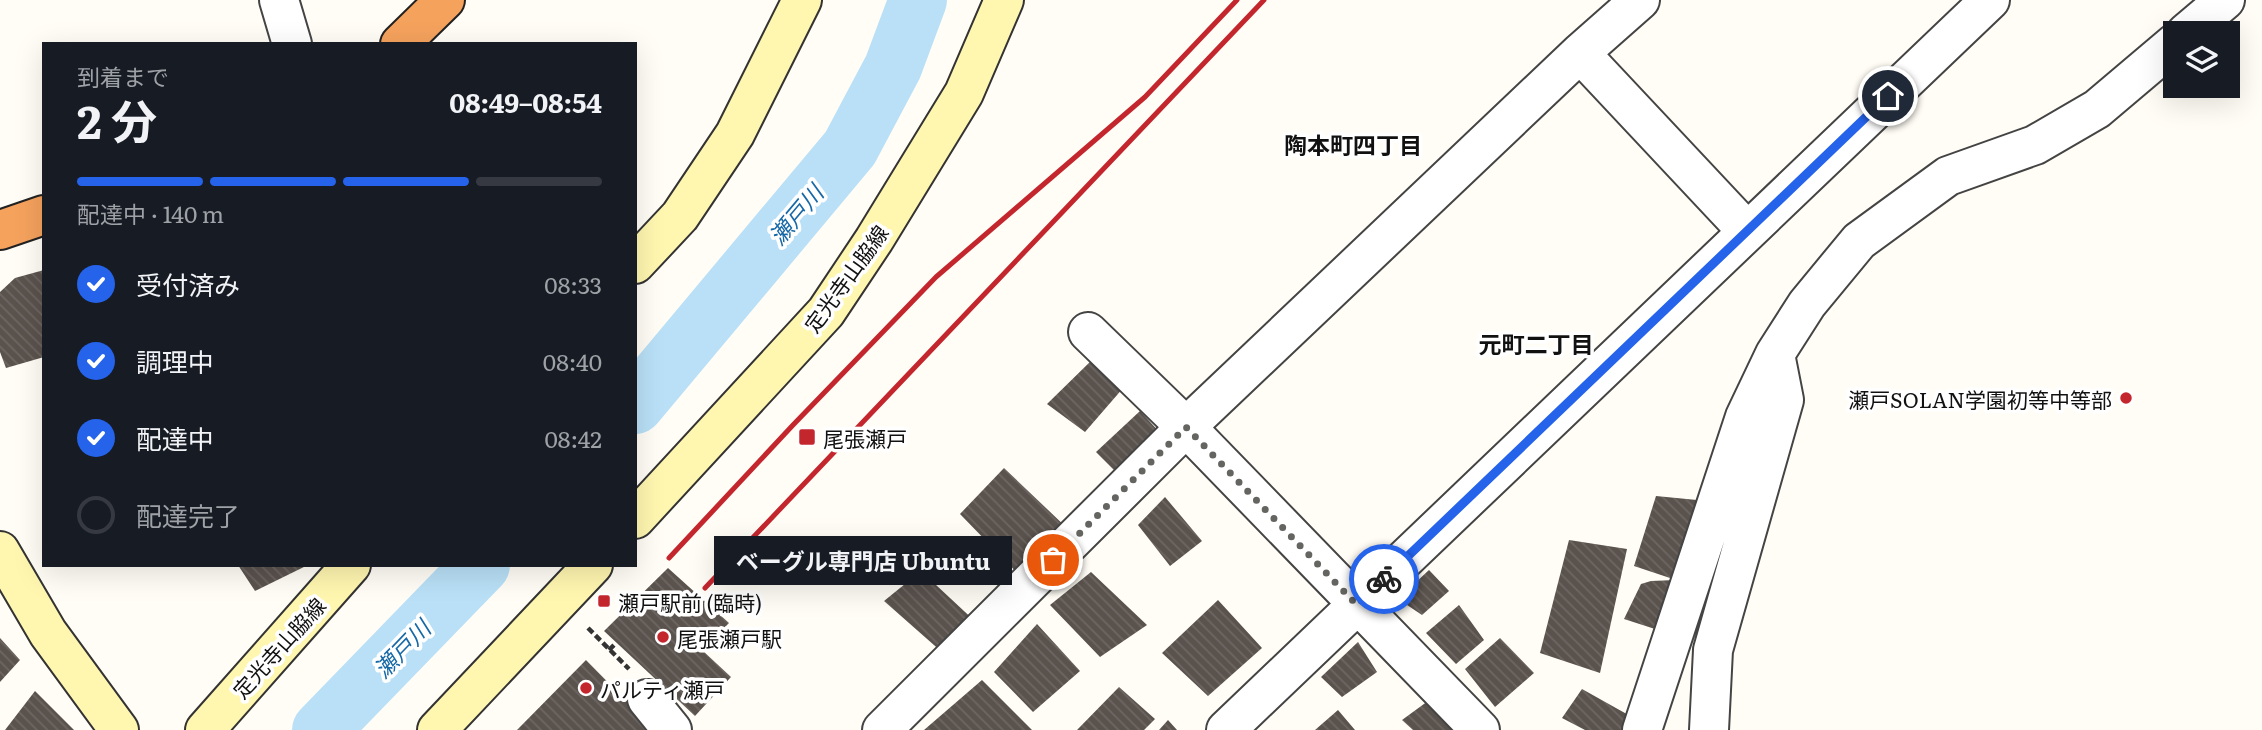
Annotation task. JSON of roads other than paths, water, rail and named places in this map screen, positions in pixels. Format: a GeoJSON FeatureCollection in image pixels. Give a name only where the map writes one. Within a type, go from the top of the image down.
{"type":"FeatureCollection","features":[{"type":"Feature","properties":{"kind":"highway"},"geometry":{"type":"LineString","coordinates":[[402,42],[445,0]]}},
{"type":"Feature","properties":{"kind":"highway"},"geometry":{"type":"LineString","coordinates":[[0,230],[42,216]]}},
{"type":"Feature","properties":{"kind":"main road"},"geometry":{"type":"LineString","coordinates":[[637,262],[680,216],[735,134],[802,0]]}},
{"type":"Feature","properties":{"kind":"main road","name":"定光寺山脇線"},"geometry":{"type":"LineString","coordinates":[[637,517],[826,312],[874,240],[964,93],[1004,0]]}},
{"type":"Feature","properties":{"kind":"main road"},"geometry":{"type":"LineString","coordinates":[[0,551],[48,632],[119,730]]}},
{"type":"Feature","properties":{"kind":"main road","name":"定光寺山脇線"},"geometry":{"type":"LineString","coordinates":[[205,730],[349,567]]}},
{"type":"Feature","properties":{"kind":"main road"},"geometry":{"type":"LineString","coordinates":[[437,730],[591,567]]}},
{"type":"Feature","properties":{"kind":"street"},"geometry":{"type":"LineString","coordinates":[[279,0],[291,42]]}},
{"type":"Feature","properties":{"kind":"street"},"geometry":{"type":"LineString","coordinates":[[882,730],[1186,427],[1580,53],[1640,0]]}},
{"type":"Feature","properties":{"kind":"street"},"geometry":{"type":"LineString","coordinates":[[1226,730],[1990,0]]}},
{"type":"Feature","properties":{"kind":"street"},"geometry":{"type":"LineString","coordinates":[[2200,21],[2225,0]]}},
{"type":"Feature","properties":{"kind":"street"},"geometry":{"type":"LineString","coordinates":[[1580,53],[1747,231]]}},
{"type":"Feature","properties":{"kind":"street"},"geometry":{"type":"LineString","coordinates":[[1642,730],[1745,416],[1775,354],[1807,304],[1859,241],[1948,176],[2035,145],[2097,109],[2163,53]]}},
{"type":"Feature","properties":{"kind":"street"},"geometry":{"type":"LineString","coordinates":[[1088,332],[1186,427],[1480,730]]}},
{"type":"Feature","properties":{"kind":"street"},"geometry":{"type":"LineString","coordinates":[[1709,730],[1713,650],[1784,400],[1775,354]]}},
{"type":"Feature","properties":{"kind":"street"},"geometry":{"type":"LineString","coordinates":[[647,699],[672,730]]}},
{"type":"Feature","properties":{"kind":"waterway","name":"瀬戸川"},"geometry":{"type":"LineString","coordinates":[[637,403],[850,148],[893,67],[918,0]]}},
{"type":"Feature","properties":{"kind":"waterway","name":"瀬戸川"},"geometry":{"type":"LineString","coordinates":[[321,730],[479,567]]}},
{"type":"Feature","properties":{"kind":"railway"},"geometry":{"type":"LineString","coordinates":[[669,558],[936,277],[1145,97],[1237,0]]}},
{"type":"Feature","properties":{"kind":"railway"},"geometry":{"type":"LineString","coordinates":[[705,588],[1264,0]]}},
{"type":"Feature","properties":{"kind":"place","name":"瀬戸SOLAN学園初等中等部"},"geometry":{"type":"Point","coordinates":[2126,398]}},
{"type":"Feature","properties":{"kind":"place","name":"尾張瀬戸"},"geometry":{"type":"Point","coordinates":[807,437]}},
{"type":"Feature","properties":{"kind":"place","name":"ベーグル専門店 Ubuntu"},"geometry":{"type":"Point","coordinates":[1053,560]}},
{"type":"Feature","properties":{"kind":"place","name":"瀬戸駅前 (臨時)"},"geometry":{"type":"Point","coordinates":[604,601]}},
{"type":"Feature","properties":{"kind":"place","name":"尾張瀬戸駅"},"geometry":{"type":"Point","coordinates":[663,637]}},
{"type":"Feature","properties":{"kind":"place","name":"パルティ瀬戸"},"geometry":{"type":"Point","coordinates":[586,688]}},
{"type":"Feature","properties":{"kind":"district","name":"陶本町四丁目"},"geometry":{"type":"Point","coordinates":[1353,144]}},
{"type":"Feature","properties":{"kind":"district","name":"元町二丁目"},"geometry":{"type":"Point","coordinates":[1536,343]}}]}
